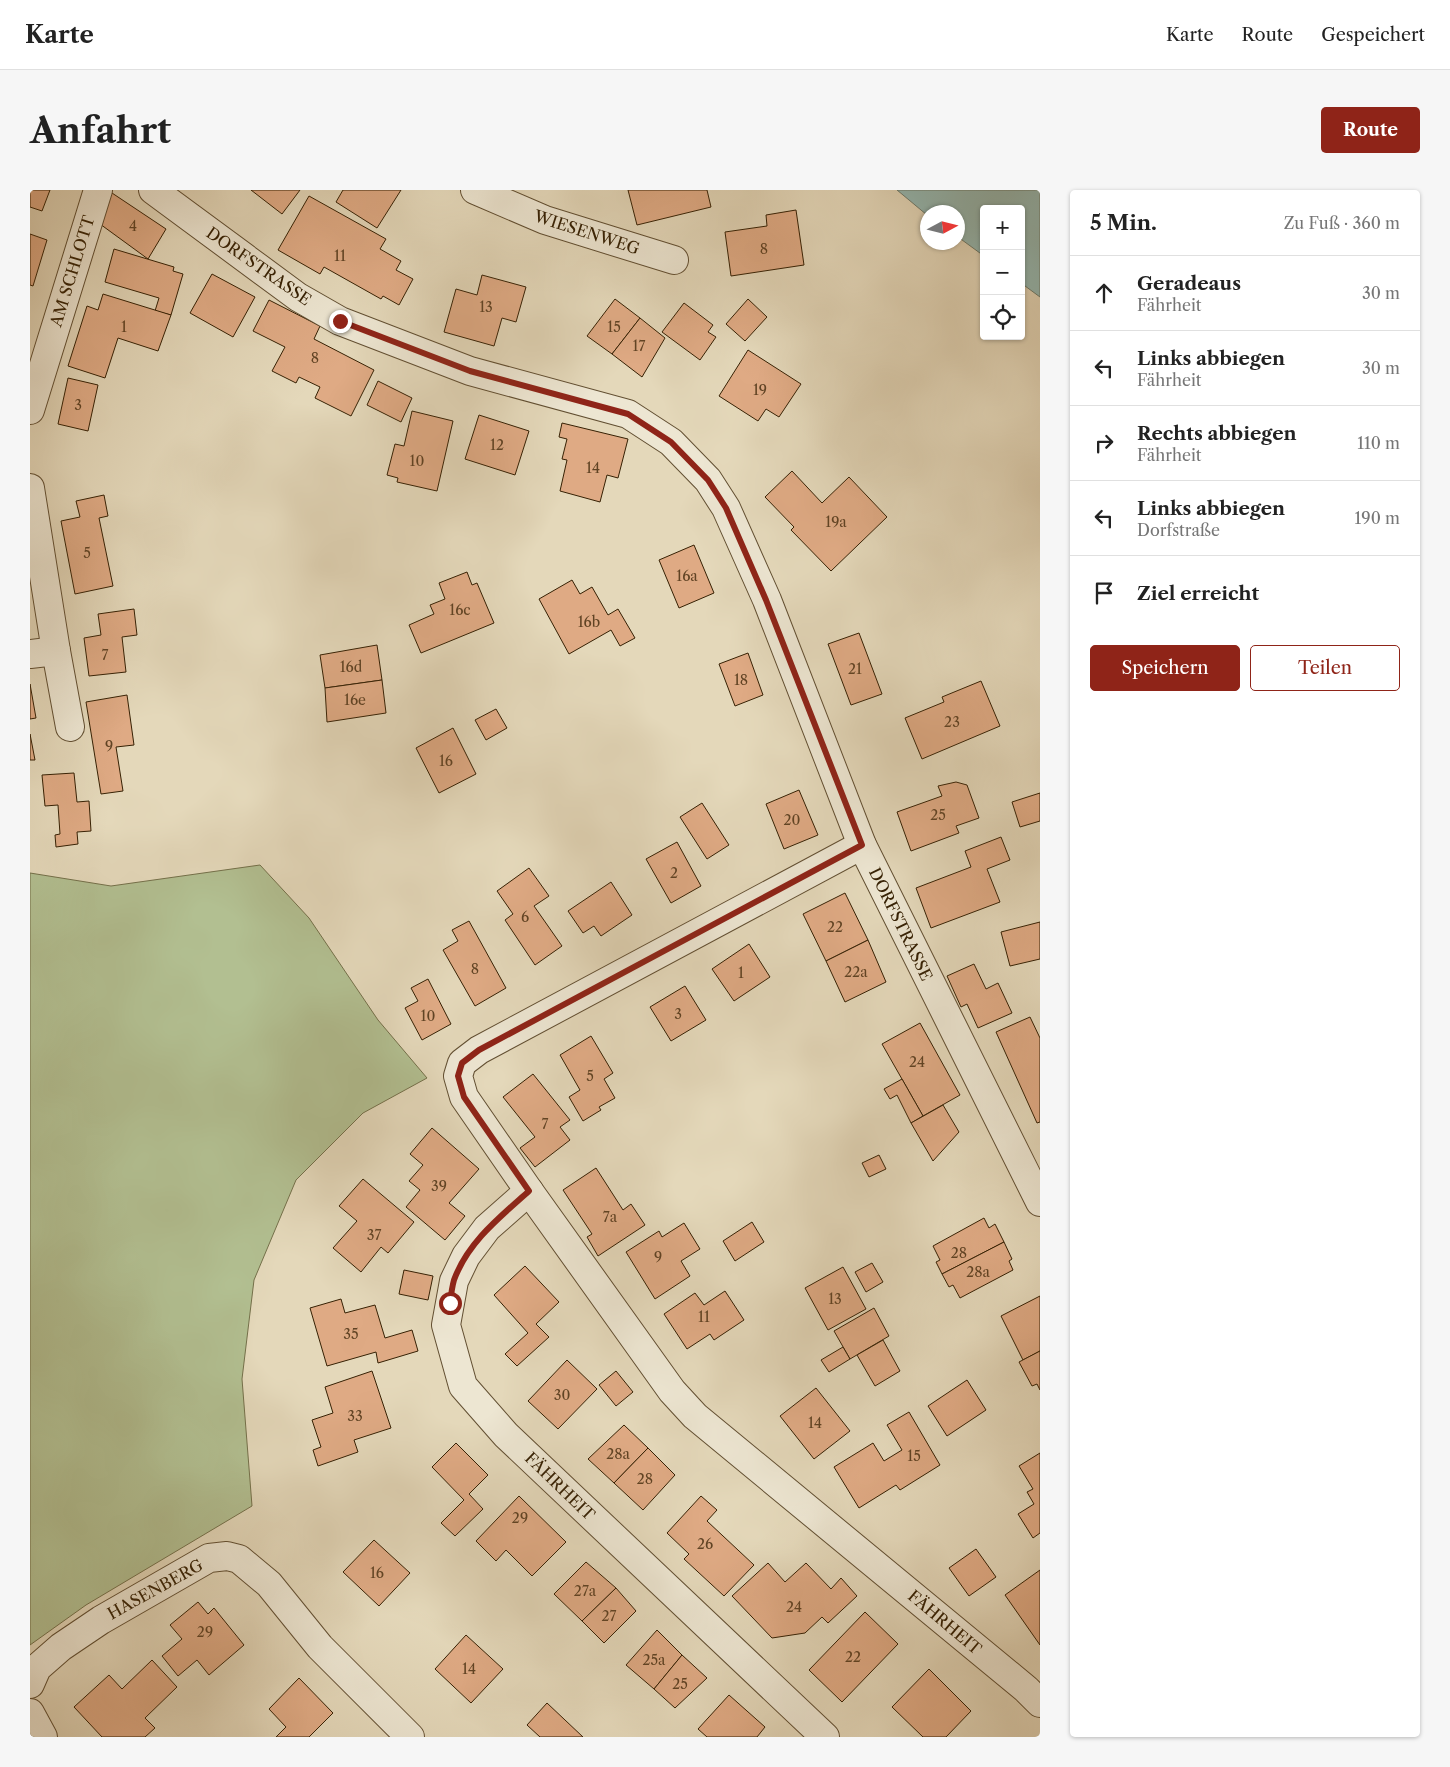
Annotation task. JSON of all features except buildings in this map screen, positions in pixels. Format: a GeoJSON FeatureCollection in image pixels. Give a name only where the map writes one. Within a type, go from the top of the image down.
{"type":"FeatureCollection","features":[{"type":"Feature","properties":{"kind":"street","name":"AM SCHLOTT"},"geometry":{"type":"LineString","coordinates":[[30,410],[98,190]]}},
{"type":"Feature","properties":{"kind":"street","name":"DORFSTRASSE"},"geometry":{"type":"LineString","coordinates":[[153,190],[298,297],[340,321],[470,371],[628,414],[671,442],[708,480],[726,508],[766,600],[862,845],[1040,1202]]}},
{"type":"Feature","properties":{"kind":"street","name":"WIESENWEG"},"geometry":{"type":"LineString","coordinates":[[474,190],[545,220],[674,260]]}},
{"type":"Feature","properties":{"kind":"street"},"geometry":{"type":"LineString","coordinates":[[30,488],[43,653],[70,728]]}},
{"type":"Feature","properties":{"kind":"street","name":"FÄHRHEIT"},"geometry":{"type":"LineString","coordinates":[[862,845],[479,1050],[462,1063],[458,1076],[464,1097],[529,1191],[672,1391],[695,1416],[1019,1683],[1040,1703]]}},
{"type":"Feature","properties":{"kind":"street","name":"FÄHRHEIT"},"geometry":{"type":"LineString","coordinates":[[529,1191],[487,1228],[466,1256],[454,1281],[446,1325],[463,1386],[506,1434],[825,1737]]}},
{"type":"Feature","properties":{"kind":"street","name":"HASENBERG"},"geometry":{"type":"LineString","coordinates":[[30,1684],[37,1668],[61,1647],[101,1620],[210,1558],[227,1556],[239,1559],[269,1584],[320,1647],[410,1737]]}},
{"type":"Feature","properties":{"kind":"street"},"geometry":{"type":"LineString","coordinates":[[30,1713],[43,1737]]}},
{"type":"Feature","properties":{"kind":"green space"},"geometry":{"type":"Polygon","coordinates":[[[260,865],[309,918],[378,1020],[427,1078],[363,1113],[296,1180],[254,1280],[242,1379],[252,1506],[86,1605],[30,1645],[30,873],[111,886],[260,865]]]}},
{"type":"Feature","properties":{"kind":"water"},"geometry":{"type":"Polygon","coordinates":[[[897,190],[1040,190],[1040,297],[1025,286],[1025,205],[980,205],[980,253],[965,242],[965,205],[920,205],[920,209],[897,190]]]}},
{"type":"Feature","properties":{"kind":"route"},"geometry":{"type":"LineString","coordinates":[[340,321],[470,371],[628,414],[671,442],[708,480],[726,508],[766,600],[862,845],[479,1050],[462,1063],[458,1076],[464,1097],[529,1191],[487,1228],[466,1256],[454,1281],[450,1303]]}}]}
